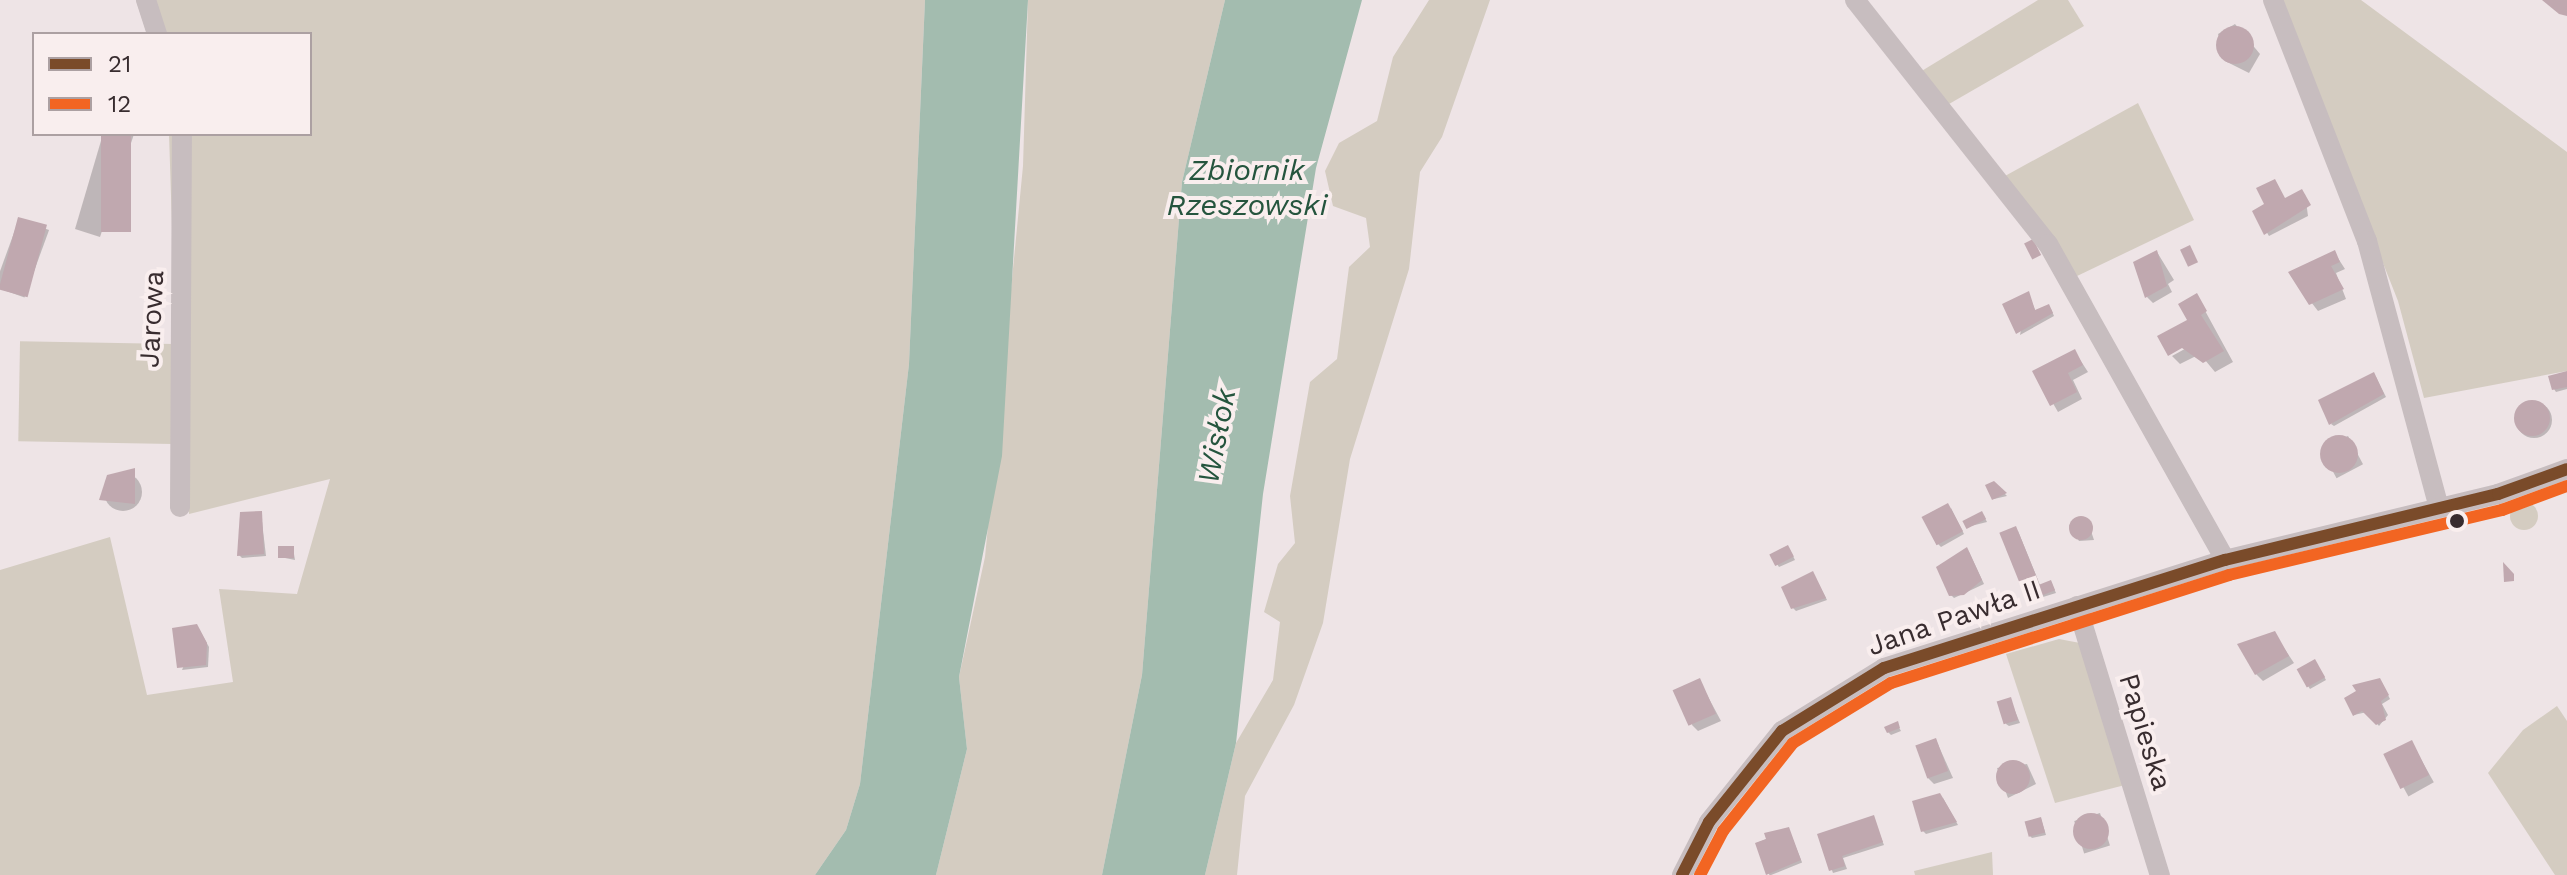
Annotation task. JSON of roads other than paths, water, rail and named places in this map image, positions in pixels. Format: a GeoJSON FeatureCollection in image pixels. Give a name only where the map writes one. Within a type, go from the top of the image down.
{"type":"FeatureCollection","features":[{"type":"Feature","properties":{"kind":"street"},"geometry":{"type":"LineString","coordinates":[[146,0],[156,32]]}},
{"type":"Feature","properties":{"kind":"street"},"geometry":{"type":"LineString","coordinates":[[1855,0],[2048,244],[2228,559]]}},
{"type":"Feature","properties":{"kind":"street"},"geometry":{"type":"LineString","coordinates":[[2273,0],[2367,241],[2439,507]]}},
{"type":"Feature","properties":{"kind":"street","name":"Jarowa"},"geometry":{"type":"LineString","coordinates":[[180,507],[182,136]]}},
{"type":"Feature","properties":{"kind":"street","name":"Jana Pawła II"},"geometry":{"type":"LineString","coordinates":[[1682,875],[1742,775],[1828,696],[1944,645],[2228,559],[2439,507],[2567,469]]}},
{"type":"Feature","properties":{"kind":"street","name":"Papieska"},"geometry":{"type":"LineString","coordinates":[[2077,606],[2160,875]]}},
{"type":"Feature","properties":{"kind":"water"},"geometry":{"type":"Polygon","coordinates":[[[925,0],[1028,0],[1002,456],[959,677],[967,749],[936,875],[815,875],[846,830],[860,784],[909,364],[925,0]]]}},
{"type":"Feature","properties":{"kind":"water","name":"Zbiornik Rzeszowski"},"geometry":{"type":"Polygon","coordinates":[[[1225,0],[1362,0],[1316,168],[1263,494],[1236,743],[1205,875],[1102,875],[1142,675],[1182,182],[1225,0]]]}},
{"type":"Feature","properties":{"kind":"water label","name":"Wisłok"},"geometry":{"type":"Point","coordinates":[1217,436]}}]}
